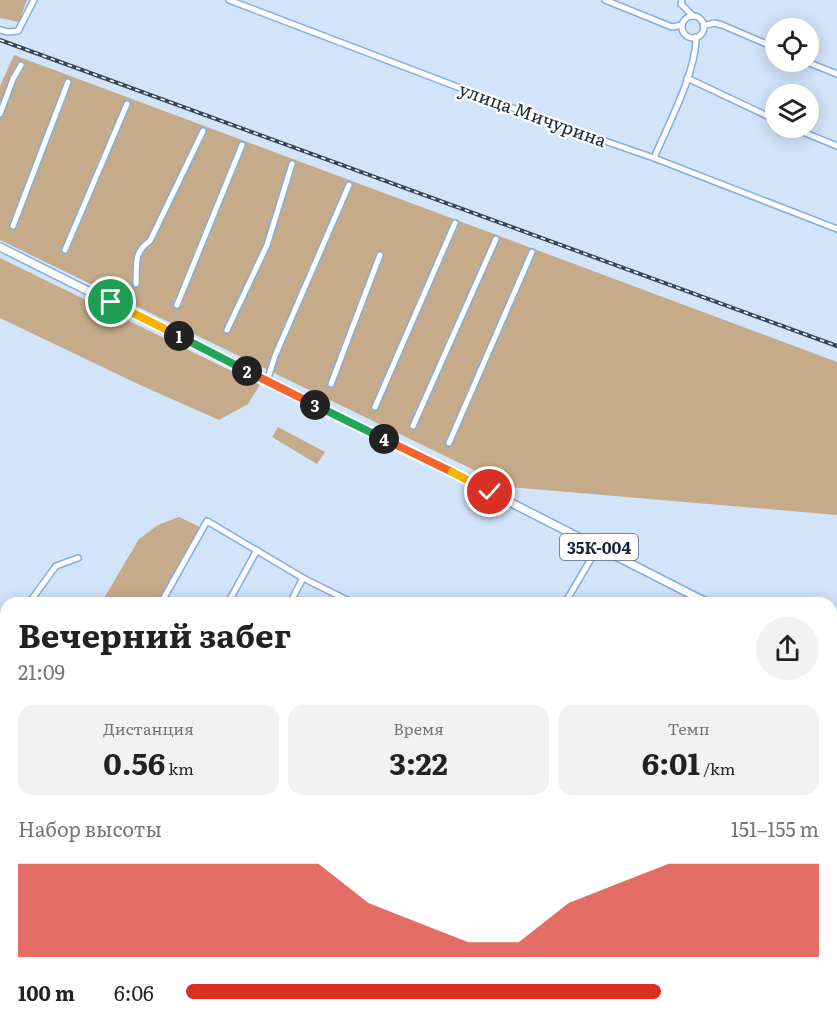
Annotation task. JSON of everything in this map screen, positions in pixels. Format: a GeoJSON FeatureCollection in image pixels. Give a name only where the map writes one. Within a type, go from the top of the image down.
{"type":"FeatureCollection","features":[{"type":"Feature","properties":{"kind":"main road","name":"35К-004"},"geometry":{"type":"LineString","coordinates":[[0,248],[696,597]]}},
{"type":"Feature","properties":{"kind":"street"},"geometry":{"type":"LineString","coordinates":[[0,30],[18,31],[34,0]]}},
{"type":"Feature","properties":{"kind":"street","name":"улица Мичурина"},"geometry":{"type":"LineString","coordinates":[[229,0],[544,120],[654,158],[837,229]]}},
{"type":"Feature","properties":{"kind":"street"},"geometry":{"type":"LineString","coordinates":[[605,0],[672,27],[682,25],[685,20],[693,16]]}},
{"type":"Feature","properties":{"kind":"street"},"geometry":{"type":"LineString","coordinates":[[682,0],[681,4],[700,20],[703,26],[701,34],[696,37],[686,35],[682,25]]}},
{"type":"Feature","properties":{"kind":"street"},"geometry":{"type":"LineString","coordinates":[[703,26],[714,23],[722,25],[765,43]]}},
{"type":"Feature","properties":{"kind":"street"},"geometry":{"type":"LineString","coordinates":[[654,158],[687,78],[696,37]]}},
{"type":"Feature","properties":{"kind":"street"},"geometry":{"type":"LineString","coordinates":[[0,114],[13,79],[21,65]]}},
{"type":"Feature","properties":{"kind":"street"},"geometry":{"type":"LineString","coordinates":[[819,67],[837,74]]}},
{"type":"Feature","properties":{"kind":"street"},"geometry":{"type":"LineString","coordinates":[[687,78],[765,115]]}},
{"type":"Feature","properties":{"kind":"street"},"geometry":{"type":"LineString","coordinates":[[13,226],[68,82]]}},
{"type":"Feature","properties":{"kind":"street"},"geometry":{"type":"LineString","coordinates":[[65,250],[127,104]]}},
{"type":"Feature","properties":{"kind":"street"},"geometry":{"type":"LineString","coordinates":[[136,284],[138,252],[142,246],[150,242],[203,131]]}},
{"type":"Feature","properties":{"kind":"street"},"geometry":{"type":"LineString","coordinates":[[817,138],[837,146]]}},
{"type":"Feature","properties":{"kind":"street"},"geometry":{"type":"LineString","coordinates":[[177,305],[242,145]]}},
{"type":"Feature","properties":{"kind":"street"},"geometry":{"type":"LineString","coordinates":[[227,330],[267,244],[292,164]]}},
{"type":"Feature","properties":{"kind":"street"},"geometry":{"type":"LineString","coordinates":[[267,381],[275,356],[348,185]]}},
{"type":"Feature","properties":{"kind":"street"},"geometry":{"type":"LineString","coordinates":[[375,407],[454,224]]}},
{"type":"Feature","properties":{"kind":"street"},"geometry":{"type":"LineString","coordinates":[[413,426],[496,239]]}},
{"type":"Feature","properties":{"kind":"street"},"geometry":{"type":"LineString","coordinates":[[450,443],[532,252]]}},
{"type":"Feature","properties":{"kind":"street"},"geometry":{"type":"LineString","coordinates":[[331,384],[380,255]]}},
{"type":"Feature","properties":{"kind":"street"},"geometry":{"type":"LineString","coordinates":[[164,597],[207,521],[303,578],[341,597]]}},
{"type":"Feature","properties":{"kind":"street"},"geometry":{"type":"LineString","coordinates":[[569,597],[598,547]]}},
{"type":"Feature","properties":{"kind":"street"},"geometry":{"type":"LineString","coordinates":[[231,597],[257,550]]}},
{"type":"Feature","properties":{"kind":"street"},"geometry":{"type":"LineString","coordinates":[[33,597],[56,566],[78,558]]}},
{"type":"Feature","properties":{"kind":"street"},"geometry":{"type":"LineString","coordinates":[[293,597],[303,578]]}},
{"type":"Feature","properties":{"kind":"shaded area"},"geometry":{"type":"Polygon","coordinates":[[[0,0],[27,0],[19,22],[0,18],[0,0]]]}},
{"type":"Feature","properties":{"kind":"shaded area"},"geometry":{"type":"Polygon","coordinates":[[[14,55],[837,362],[837,515],[509,487],[0,240],[0,86],[14,55]]]}},
{"type":"Feature","properties":{"kind":"shaded area"},"geometry":{"type":"Polygon","coordinates":[[[0,258],[260,385],[248,404],[219,420],[0,318],[0,258]]]}},
{"type":"Feature","properties":{"kind":"shaded area"},"geometry":{"type":"Polygon","coordinates":[[[278,427],[325,452],[317,464],[272,437],[278,427]]]}},
{"type":"Feature","properties":{"kind":"shaded area"},"geometry":{"type":"Polygon","coordinates":[[[179,517],[200,527],[161,597],[105,597],[139,539],[158,525],[179,517]]]}},
{"type":"Feature","properties":{"kind":"railway"},"geometry":{"type":"LineString","coordinates":[[0,40],[837,346]]}},
{"type":"Feature","properties":{"kind":"route"},"geometry":{"type":"LineString","coordinates":[[111,302],[490,492]]}}]}
